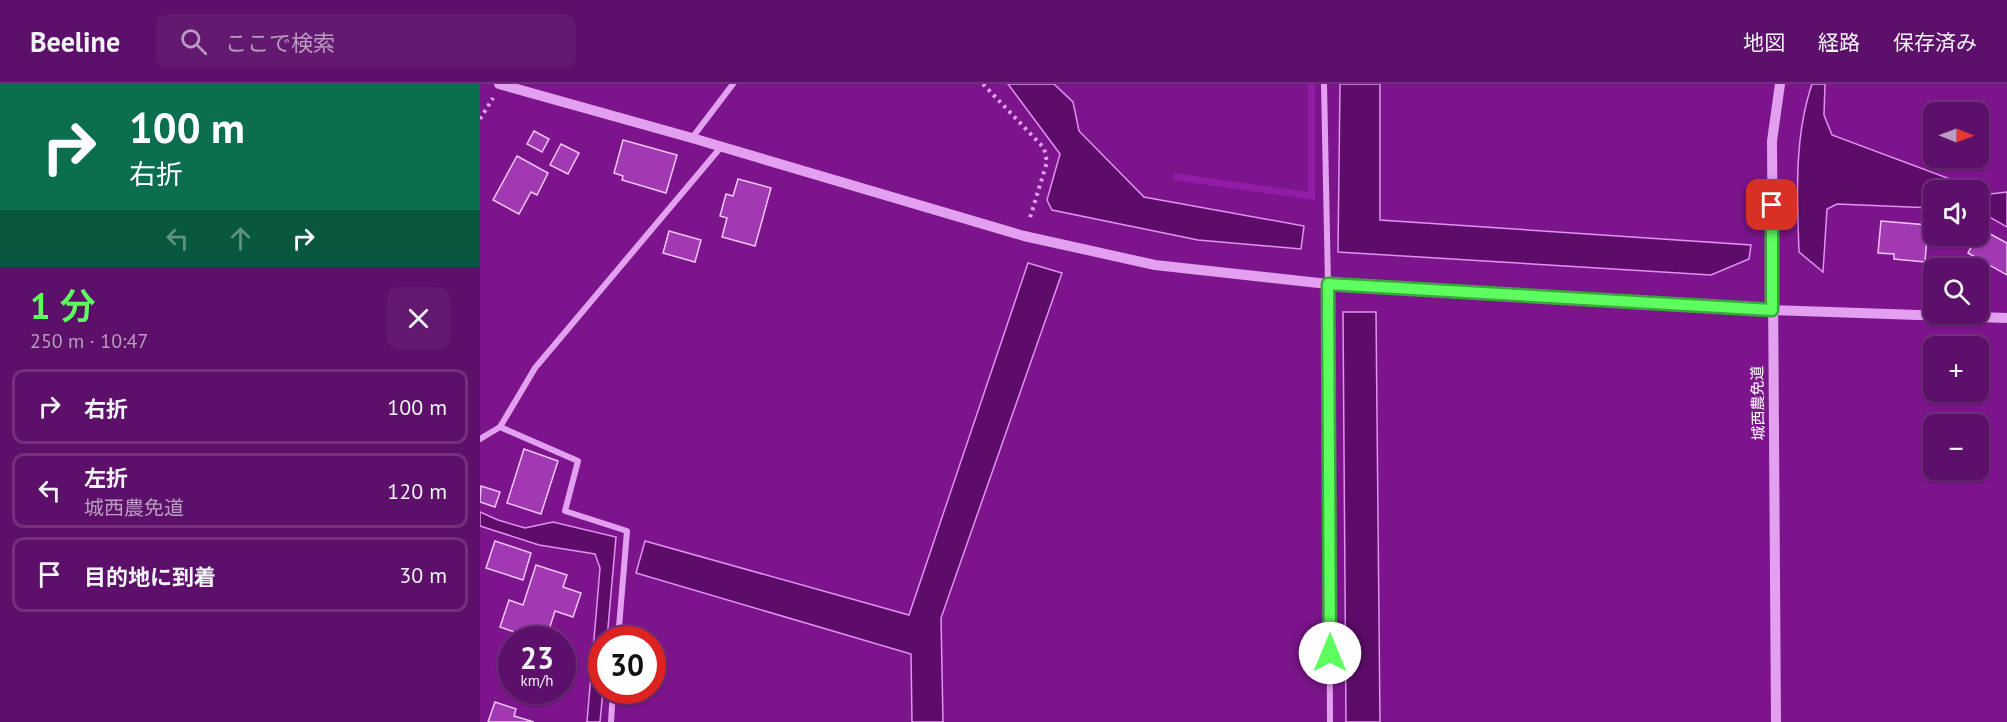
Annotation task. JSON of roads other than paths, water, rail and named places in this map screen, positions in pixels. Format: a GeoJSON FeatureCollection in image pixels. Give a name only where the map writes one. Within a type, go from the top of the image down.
{"type":"FeatureCollection","features":[{"type":"Feature","properties":{"kind":"street"},"geometry":{"type":"LineString","coordinates":[[500,84],[1024,236],[1155,265],[1328,284],[1772,310],[2007,318]]}},
{"type":"Feature","properties":{"kind":"street"},"geometry":{"type":"LineString","coordinates":[[692,138],[733,84]]}},
{"type":"Feature","properties":{"kind":"street"},"geometry":{"type":"LineString","coordinates":[[1324,84],[1328,284],[1330,722]]}},
{"type":"Feature","properties":{"kind":"street","name":"城西農免道"},"geometry":{"type":"LineString","coordinates":[[1776,722],[1772,141],[1776,95],[1780,84]]}},
{"type":"Feature","properties":{"kind":"street"},"geometry":{"type":"LineString","coordinates":[[480,439],[500,427],[534,368],[722,147]]}},
{"type":"Feature","properties":{"kind":"street"},"geometry":{"type":"LineString","coordinates":[[500,427],[578,461],[565,511],[627,531],[619,626]]}},
{"type":"Feature","properties":{"kind":"street"},"geometry":{"type":"LineString","coordinates":[[610,722],[612,704]]}}]}
